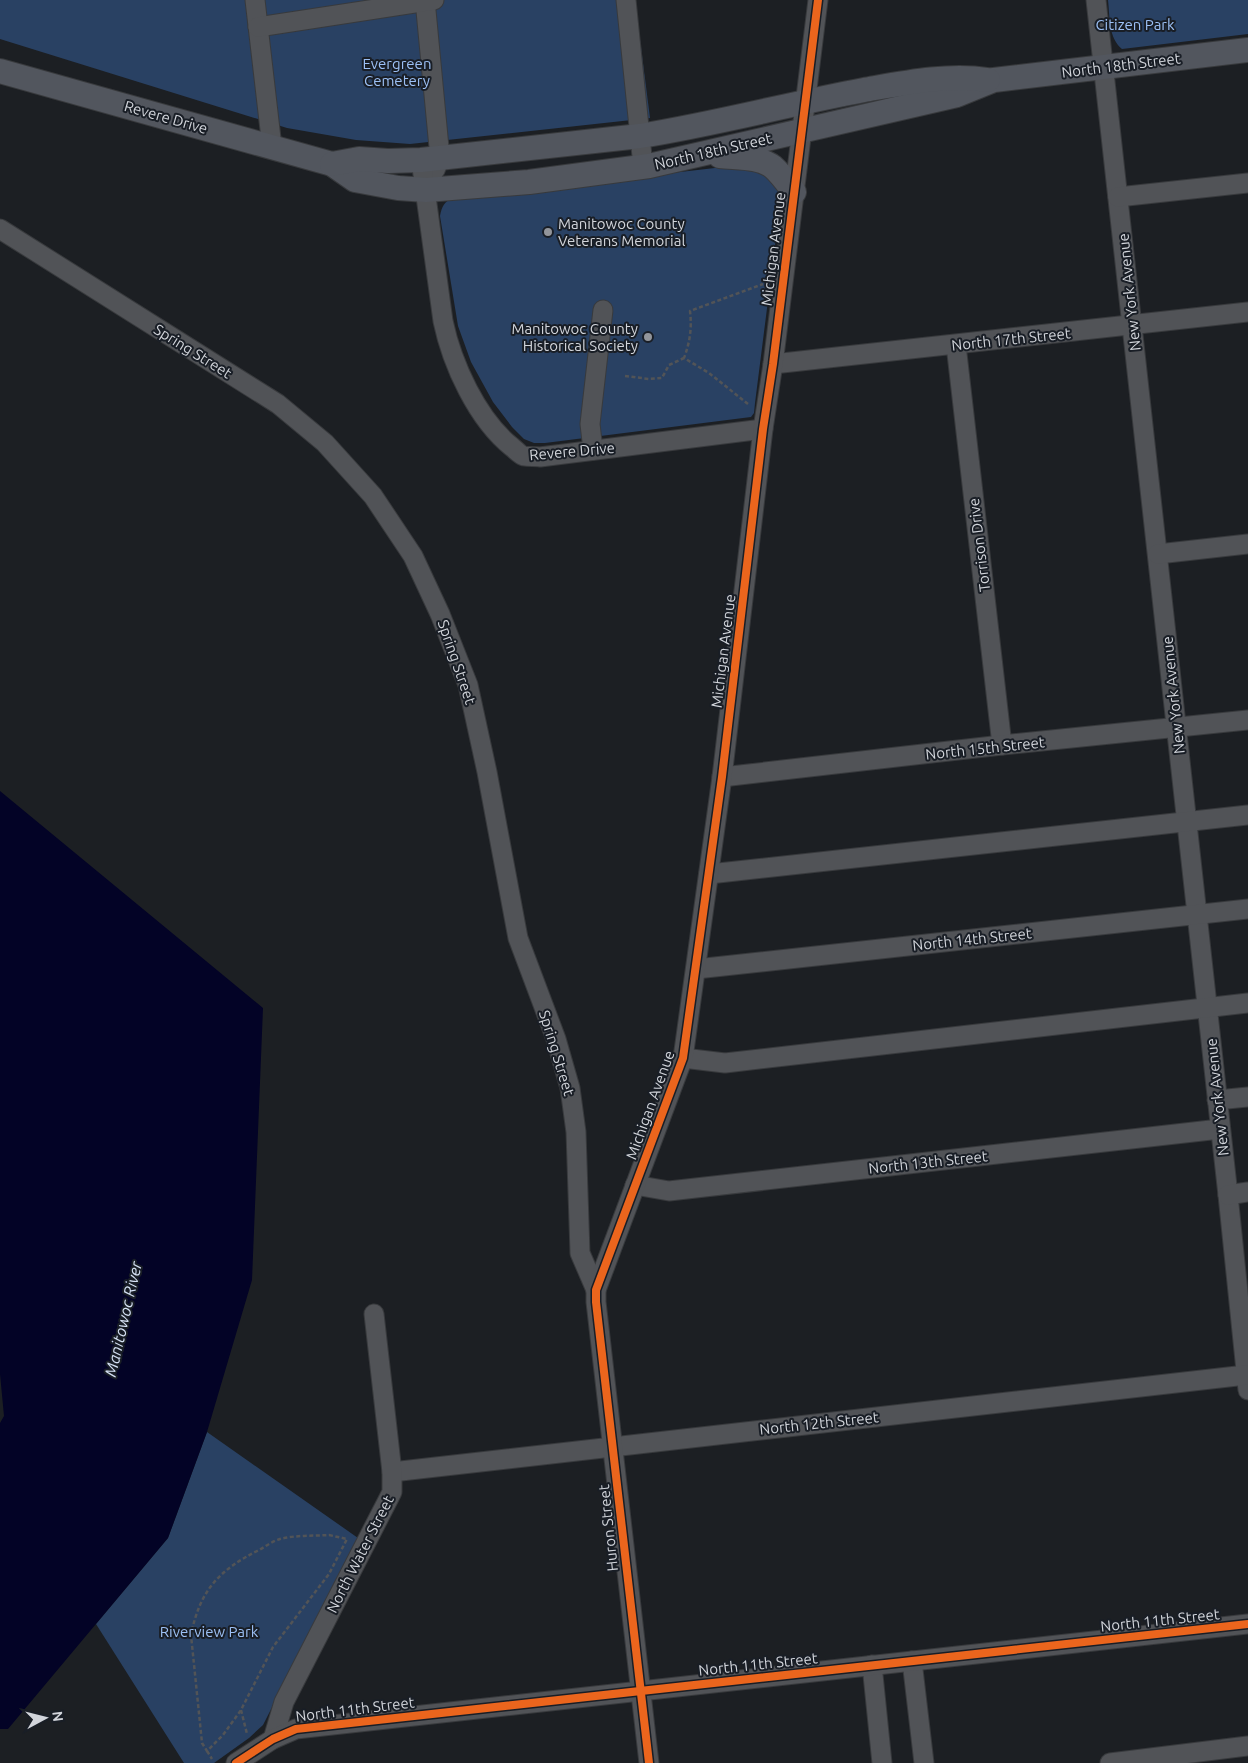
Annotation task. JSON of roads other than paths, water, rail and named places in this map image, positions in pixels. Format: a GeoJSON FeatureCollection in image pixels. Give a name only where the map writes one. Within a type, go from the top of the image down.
{"type":"FeatureCollection","features":[{"type":"Feature","properties":{"kind":"main road","name":"North 18th Street"},"geometry":{"type":"LineString","coordinates":[[426,190],[529,182],[643,166],[957,95],[994,80],[1248,50]]}},
{"type":"Feature","properties":{"kind":"main road","name":"Revere Drive"},"geometry":{"type":"LineString","coordinates":[[0,71],[332,164],[355,180],[398,188],[426,190]]}},
{"type":"Feature","properties":{"kind":"main road","name":"North 18th Street"},"geometry":{"type":"LineString","coordinates":[[431,159],[674,131],[805,101],[907,82],[966,76],[994,80]]}},
{"type":"Feature","properties":{"kind":"main road"},"geometry":{"type":"LineString","coordinates":[[698,154],[750,158],[764,162],[774,168],[794,192]]}},
{"type":"Feature","properties":{"kind":"main road","name":"Revere Drive"},"geometry":{"type":"LineString","coordinates":[[332,164],[359,159],[388,161],[431,159]]}},
{"type":"Feature","properties":{"kind":"street"},"geometry":{"type":"LineString","coordinates":[[255,0],[272,147]]}},
{"type":"Feature","properties":{"kind":"street"},"geometry":{"type":"LineString","coordinates":[[258,26],[428,0],[431,159]]}},
{"type":"Feature","properties":{"kind":"street"},"geometry":{"type":"LineString","coordinates":[[626,0],[643,166]]}},
{"type":"Feature","properties":{"kind":"street","name":"Michigan Avenue"},"geometry":{"type":"LineString","coordinates":[[596,1290],[683,1058],[722,777],[763,429],[773,364],[818,0]]}},
{"type":"Feature","properties":{"kind":"street","name":"New York Avenue"},"geometry":{"type":"LineString","coordinates":[[1096,0],[1220,1129],[1243,1287],[1247,1382]]}},
{"type":"Feature","properties":{"kind":"street","name":"Revere Drive"},"geometry":{"type":"LineString","coordinates":[[431,159],[426,190],[446,334],[454,360],[469,392],[499,436],[523,456],[540,457],[763,429]]}},
{"type":"Feature","properties":{"kind":"street"},"geometry":{"type":"LineString","coordinates":[[1118,197],[1248,183]]}},
{"type":"Feature","properties":{"kind":"street","name":"Spring Street"},"geometry":{"type":"LineString","coordinates":[[0,229],[278,404],[325,444],[373,496],[413,556],[440,614],[468,685],[487,772],[518,938],[556,1039],[570,1088],[576,1132],[580,1253],[596,1290]]}},
{"type":"Feature","properties":{"kind":"street"},"geometry":{"type":"LineString","coordinates":[[593,450],[590,424],[603,310]]}},
{"type":"Feature","properties":{"kind":"street","name":"North 17th Street"},"geometry":{"type":"LineString","coordinates":[[773,364],[1248,312]]}},
{"type":"Feature","properties":{"kind":"street","name":"Torrison Drive"},"geometry":{"type":"LineString","coordinates":[[956,345],[1002,745]]}},
{"type":"Feature","properties":{"kind":"street"},"geometry":{"type":"LineString","coordinates":[[1158,554],[1248,544]]}},
{"type":"Feature","properties":{"kind":"street","name":"North 15th Street"},"geometry":{"type":"LineString","coordinates":[[722,777],[1002,745],[1248,720]]}},
{"type":"Feature","properties":{"kind":"street"},"geometry":{"type":"LineString","coordinates":[[709,874],[1248,815]]}},
{"type":"Feature","properties":{"kind":"street","name":"North 14th Street"},"geometry":{"type":"LineString","coordinates":[[696,969],[1248,908]]}},
{"type":"Feature","properties":{"kind":"street"},"geometry":{"type":"LineString","coordinates":[[683,1058],[725,1063],[1248,1003]]}},
{"type":"Feature","properties":{"kind":"street"},"geometry":{"type":"LineString","coordinates":[[1217,1100],[1248,1097]]}},
{"type":"Feature","properties":{"kind":"street","name":"North 13th Street"},"geometry":{"type":"LineString","coordinates":[[635,1185],[669,1191],[1220,1129]]}},
{"type":"Feature","properties":{"kind":"street"},"geometry":{"type":"LineString","coordinates":[[1228,1194],[1248,1192]]}},
{"type":"Feature","properties":{"kind":"street","name":"Huron Street"},"geometry":{"type":"LineString","coordinates":[[596,1290],[648,1763]]}},
{"type":"Feature","properties":{"kind":"street","name":"North Water Street"},"geometry":{"type":"LineString","coordinates":[[273,1739],[284,1702],[392,1492],[392,1472],[374,1314]]}},
{"type":"Feature","properties":{"kind":"street","name":"North 12th Street"},"geometry":{"type":"LineString","coordinates":[[392,1472],[612,1446],[1247,1382]]}},
{"type":"Feature","properties":{"kind":"street","name":"North 11th Street"},"geometry":{"type":"LineString","coordinates":[[273,1739],[296,1729],[1248,1624]]}},
{"type":"Feature","properties":{"kind":"street"},"geometry":{"type":"LineString","coordinates":[[912,1661],[924,1763]]}},
{"type":"Feature","properties":{"kind":"street"},"geometry":{"type":"LineString","coordinates":[[872,1665],[882,1763]]}},
{"type":"Feature","properties":{"kind":"street"},"geometry":{"type":"LineString","coordinates":[[236,1763],[273,1739]]}},
{"type":"Feature","properties":{"kind":"street"},"geometry":{"type":"LineString","coordinates":[[1110,1763],[1248,1746]]}},
{"type":"Feature","properties":{"kind":"water","name":"Manitowoc River"},"geometry":{"type":"Polygon","coordinates":[[[0,791],[263,1008],[252,1280],[207,1432],[168,1538],[8,1729],[0,1729],[0,1423],[4,1416],[0,1374],[0,791]]]}},
{"type":"Feature","properties":{"kind":"place","name":"Manitowoc County Veterans Memorial"},"geometry":{"type":"Point","coordinates":[548,232]}},
{"type":"Feature","properties":{"kind":"place","name":"Manitowoc County Historical Society"},"geometry":{"type":"Point","coordinates":[648,337]}},
{"type":"Feature","properties":{"kind":"park label","name":"Citizen Park"},"geometry":{"type":"Point","coordinates":[1135,24]}},
{"type":"Feature","properties":{"kind":"park label","name":"Evergreen Cemetery"},"geometry":{"type":"Point","coordinates":[397,72]}},
{"type":"Feature","properties":{"kind":"park label","name":"Riverview Park"},"geometry":{"type":"Point","coordinates":[209,1631]}}]}
